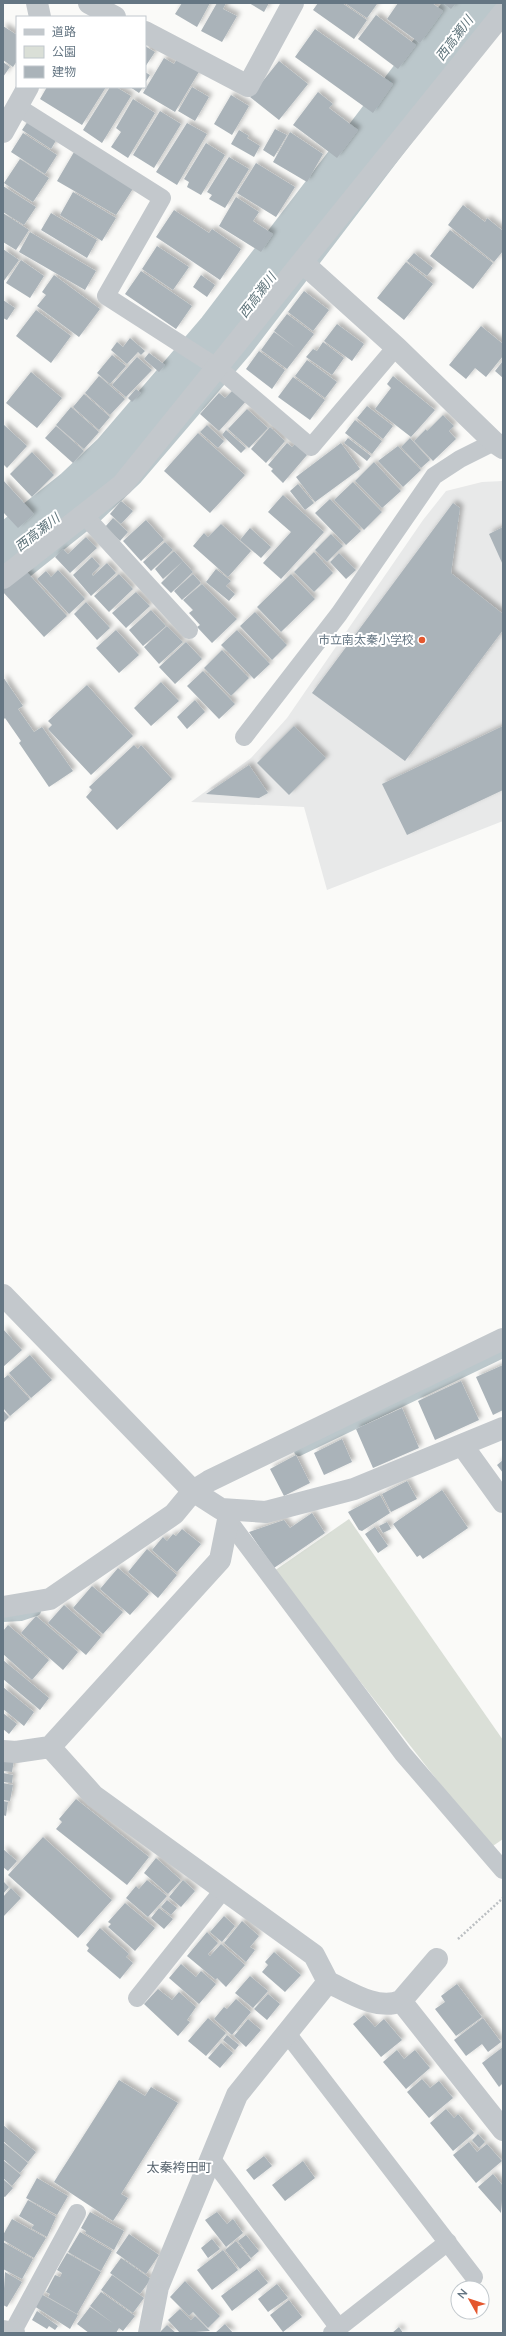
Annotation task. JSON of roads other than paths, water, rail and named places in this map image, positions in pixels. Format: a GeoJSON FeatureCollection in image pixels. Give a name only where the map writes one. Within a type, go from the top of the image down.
{"type":"FeatureCollection","features":[{"type":"Feature","properties":{"kind":"street"},"geometry":{"type":"LineString","coordinates":[[37,3],[40,16]]}},
{"type":"Feature","properties":{"kind":"street"},"geometry":{"type":"LineString","coordinates":[[89,3],[113,16]]}},
{"type":"Feature","properties":{"kind":"street"},"geometry":{"type":"LineString","coordinates":[[146,33],[248,86],[294,3]]}},
{"type":"Feature","properties":{"kind":"street"},"geometry":{"type":"LineString","coordinates":[[3,578],[122,485],[303,263],[503,13]]}},
{"type":"Feature","properties":{"kind":"street"},"geometry":{"type":"LineString","coordinates":[[3,132],[28,88]]}},
{"type":"Feature","properties":{"kind":"street"},"geometry":{"type":"LineString","coordinates":[[303,263],[396,347],[499,445]]}},
{"type":"Feature","properties":{"kind":"street"},"geometry":{"type":"LineString","coordinates":[[3,1295],[193,1492],[229,1515],[266,1512],[354,1489],[503,1428]]}},
{"type":"Feature","properties":{"kind":"street"},"geometry":{"type":"LineString","coordinates":[[3,1607],[50,1599],[174,1514],[193,1492],[209,1481],[503,1339]]}},
{"type":"Feature","properties":{"kind":"street"},"geometry":{"type":"LineString","coordinates":[[462,1445],[503,1502]]}},
{"type":"Feature","properties":{"kind":"street"},"geometry":{"type":"LineString","coordinates":[[3,1751],[16,1752],[50,1747],[220,1560],[229,1515]]}},
{"type":"Feature","properties":{"kind":"street"},"geometry":{"type":"LineString","coordinates":[[50,1747],[94,1796],[314,1955],[328,1982],[369,2001],[393,2004],[401,2001],[437,1959]]}},
{"type":"Feature","properties":{"kind":"street"},"geometry":{"type":"LineString","coordinates":[[149,2333],[158,2287],[237,2095],[286,2032],[328,1982]]}},
{"type":"Feature","properties":{"kind":"street"},"geometry":{"type":"LineString","coordinates":[[401,2001],[503,2130]]}},
{"type":"Feature","properties":{"kind":"street"},"geometry":{"type":"LineString","coordinates":[[3,2331],[13,2333]]}},
{"type":"Feature","properties":{"kind":"lane"},"geometry":{"type":"LineString","coordinates":[[18,107],[162,198],[106,296],[193,350],[218,368],[312,447],[396,347]]}},
{"type":"Feature","properties":{"kind":"lane"},"geometry":{"type":"LineString","coordinates":[[244,737],[339,614],[434,476],[460,459],[499,445]]}},
{"type":"Feature","properties":{"kind":"lane"},"geometry":{"type":"LineString","coordinates":[[84,515],[189,630]]}},
{"type":"Feature","properties":{"kind":"lane"},"geometry":{"type":"LineString","coordinates":[[229,1515],[403,1754],[503,1870]]}},
{"type":"Feature","properties":{"kind":"lane"},"geometry":{"type":"LineString","coordinates":[[137,1998],[224,1889]]}},
{"type":"Feature","properties":{"kind":"lane"},"geometry":{"type":"LineString","coordinates":[[286,2032],[474,2277]]}},
{"type":"Feature","properties":{"kind":"lane"},"geometry":{"type":"LineString","coordinates":[[211,2158],[335,2330],[448,2242]]}},
{"type":"Feature","properties":{"kind":"lane"},"geometry":{"type":"LineString","coordinates":[[13,2333],[77,2213]]}},
{"type":"Feature","properties":{"kind":"waterway","name":"西高瀬川"},"geometry":{"type":"LineString","coordinates":[[3,559],[81,497],[119,461],[226,336],[480,3]]}},
{"type":"Feature","properties":{"kind":"waterway"},"geometry":{"type":"LineString","coordinates":[[299,1451],[503,1353]]}},
{"type":"Feature","properties":{"kind":"waterway"},"geometry":{"type":"LineString","coordinates":[[3,1617],[21,1616],[36,1611]]}},
{"type":"Feature","properties":{"kind":"place","name":"市立南太秦小学校"},"geometry":{"type":"Point","coordinates":[422,640]}},
{"type":"Feature","properties":{"kind":"district","name":"太秦袴田町"},"geometry":{"type":"Point","coordinates":[179,2167]}}]}
